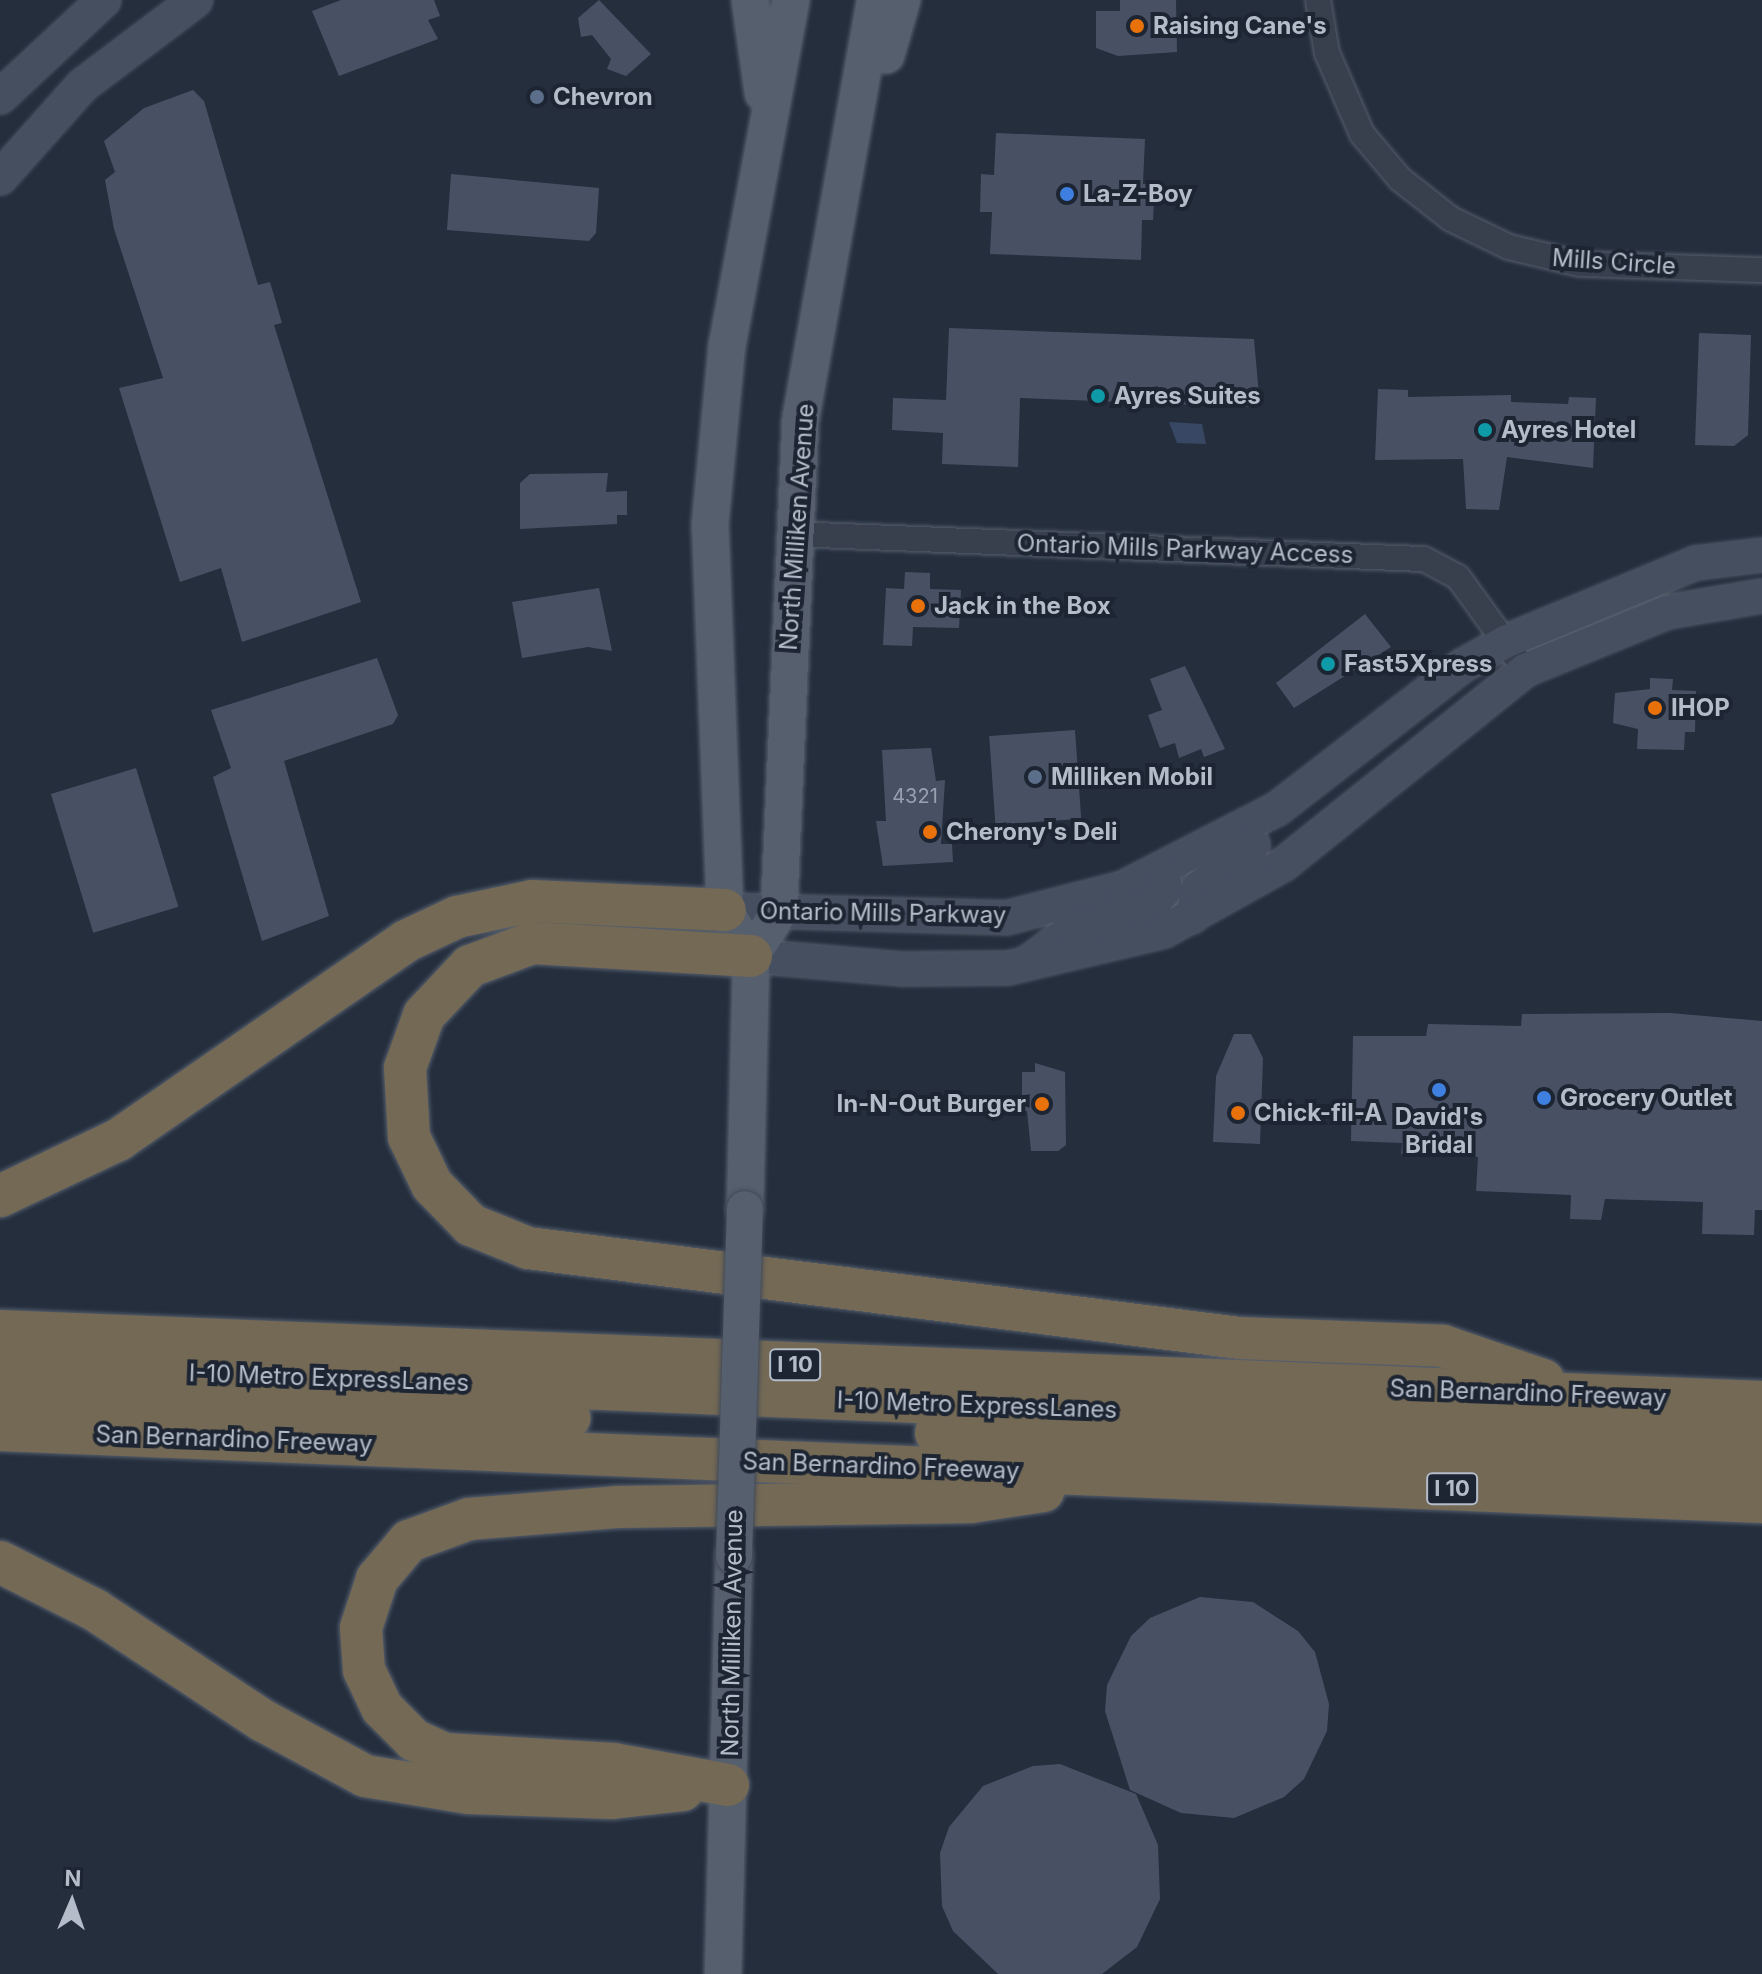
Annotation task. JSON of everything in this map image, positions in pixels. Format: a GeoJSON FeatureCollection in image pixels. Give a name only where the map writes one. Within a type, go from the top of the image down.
{"type":"FeatureCollection","features":[{"type":"Feature","properties":{"kind":"highway"},"geometry":{"type":"LineString","coordinates":[[0,1196],[118,1140],[406,941],[457,917],[532,901],[725,910]]}},
{"type":"Feature","properties":{"kind":"highway"},"geometry":{"type":"LineString","coordinates":[[751,956],[532,943],[470,966],[424,1015],[405,1068],[409,1137],[432,1185],[471,1225],[528,1248],[1239,1338],[1443,1346],[1590,1395]]}},
{"type":"Feature","properties":{"kind":"highway","name":"San Bernardino Freeway"},"geometry":{"type":"LineString","coordinates":[[0,1331],[1762,1402]]}},
{"type":"Feature","properties":{"kind":"highway","name":"I-10 Metro ExpressLanes"},"geometry":{"type":"LineString","coordinates":[[0,1364],[1762,1437]]}},
{"type":"Feature","properties":{"kind":"highway","name":"I-10 Metro ExpressLanes"},"geometry":{"type":"LineString","coordinates":[[0,1395],[1762,1466]]}},
{"type":"Feature","properties":{"kind":"highway","name":"San Bernardino Freeway"},"geometry":{"type":"LineString","coordinates":[[0,1430],[1762,1502]]}},
{"type":"Feature","properties":{"kind":"highway"},"geometry":{"type":"LineString","coordinates":[[728,1785],[614,1764],[445,1754],[414,1740],[382,1708],[364,1670],[364,1610],[386,1564],[420,1535],[469,1519],[617,1507],[971,1502],[1141,1477]]}},
{"type":"Feature","properties":{"kind":"highway"},"geometry":{"type":"LineString","coordinates":[[0,1562],[95,1610],[262,1720],[365,1776],[442,1791],[612,1798],[728,1785]]}},
{"type":"Feature","properties":{"kind":"main road"},"geometry":{"type":"LineString","coordinates":[[0,97],[104,0]]}},
{"type":"Feature","properties":{"kind":"main road"},"geometry":{"type":"LineString","coordinates":[[0,178],[83,85],[196,0]]}},
{"type":"Feature","properties":{"kind":"main road"},"geometry":{"type":"LineString","coordinates":[[750,0],[767,127]]}},
{"type":"Feature","properties":{"kind":"main road"},"geometry":{"type":"LineString","coordinates":[[779,912],[751,956],[725,910],[711,509],[727,346],[791,0]]}},
{"type":"Feature","properties":{"kind":"main road","name":"North Milliken Avenue"},"geometry":{"type":"LineString","coordinates":[[779,912],[792,534],[801,417],[875,0]]}},
{"type":"Feature","properties":{"kind":"main road"},"geometry":{"type":"LineString","coordinates":[[851,125],[877,98],[902,0]]}},
{"type":"Feature","properties":{"kind":"main road","name":"Ontario Mills Parkway"},"geometry":{"type":"LineString","coordinates":[[725,910],[1006,918],[1067,906],[1163,872],[1330,770],[1462,666],[1505,642],[1696,563],[1762,555]]}},
{"type":"Feature","properties":{"kind":"main road"},"geometry":{"type":"LineString","coordinates":[[1698,604],[1762,572]]}},
{"type":"Feature","properties":{"kind":"main road","name":"Ontario Mills Parkway"},"geometry":{"type":"LineString","coordinates":[[751,956],[903,969],[1024,966],[1192,917],[1284,864],[1525,670],[1604,633],[1698,604],[1762,596]]}},
{"type":"Feature","properties":{"kind":"main road"},"geometry":{"type":"LineString","coordinates":[[1192,917],[1198,888],[1302,814],[1321,795],[1330,770]]}},
{"type":"Feature","properties":{"kind":"main road"},"geometry":{"type":"LineString","coordinates":[[1024,966],[1071,930],[1156,901],[1166,889],[1163,872]]}},
{"type":"Feature","properties":{"kind":"main road","name":"North Milliken Avenue"},"geometry":{"type":"LineString","coordinates":[[723,1974],[751,956]]}},
{"type":"Feature","properties":{"kind":"street","name":"Mills Circle"},"geometry":{"type":"LineString","coordinates":[[1318,0],[1327,53],[1362,134],[1400,179],[1451,219],[1509,247],[1580,264],[1762,270]]}},
{"type":"Feature","properties":{"kind":"street","name":"Ontario Mills Parkway Access"},"geometry":{"type":"LineString","coordinates":[[792,534],[1424,559],[1458,577],[1525,670]]}},
{"type":"Feature","properties":{"kind":"water"},"geometry":{"type":"Polygon","coordinates":[[[1169,422],[1202,424],[1206,444],[1177,443],[1169,422]]]}},
{"type":"Feature","properties":{"kind":"building"},"geometry":{"type":"Polygon","coordinates":[[[341,0],[434,0],[440,16],[428,20],[438,39],[339,76],[312,11],[341,0]]]}},
{"type":"Feature","properties":{"kind":"building"},"geometry":{"type":"Polygon","coordinates":[[[599,0],[651,54],[626,76],[607,69],[611,59],[592,35],[581,37],[578,18],[599,0]]]}},
{"type":"Feature","properties":{"kind":"building","name":"Raising Cane's"},"geometry":{"type":"Polygon","coordinates":[[[1120,0],[1176,0],[1177,52],[1118,56],[1096,48],[1096,11],[1120,11],[1120,0]]]}},
{"type":"Feature","properties":{"kind":"building"},"geometry":{"type":"Polygon","coordinates":[[[193,90],[204,101],[258,285],[270,282],[282,323],[274,325],[361,602],[242,642],[221,568],[180,582],[119,388],[163,378],[114,229],[105,180],[115,172],[104,141],[144,108],[193,90]]]}},
{"type":"Feature","properties":{"kind":"building"},"geometry":{"type":"Polygon","coordinates":[[[996,133],[1145,139],[1143,184],[1155,184],[1153,220],[1142,220],[1141,260],[990,254],[992,212],[980,212],[981,174],[994,175],[996,133]]]}},
{"type":"Feature","properties":{"kind":"building"},"geometry":{"type":"Polygon","coordinates":[[[451,174],[599,188],[596,233],[589,241],[447,230],[451,174]]]}},
{"type":"Feature","properties":{"kind":"building","name":"Ayres Suites"},"geometry":{"type":"Polygon","coordinates":[[[949,328],[1254,339],[1259,395],[1249,395],[1249,407],[1020,398],[1018,467],[942,464],[943,433],[892,430],[893,398],[946,400],[949,328]]]}},
{"type":"Feature","properties":{"kind":"building"},"geometry":{"type":"Polygon","coordinates":[[[1699,333],[1751,335],[1748,435],[1734,446],[1695,445],[1699,333]]]}},
{"type":"Feature","properties":{"kind":"building","name":"Ayres Hotel"},"geometry":{"type":"Polygon","coordinates":[[[1378,389],[1408,390],[1408,397],[1511,395],[1511,402],[1568,404],[1569,397],[1596,398],[1593,468],[1507,457],[1499,510],[1466,509],[1463,459],[1375,460],[1378,389]]]}},
{"type":"Feature","properties":{"kind":"building"},"geometry":{"type":"Polygon","coordinates":[[[608,473],[606,492],[627,491],[627,515],[617,515],[617,524],[520,529],[520,483],[530,474],[608,473]]]}},
{"type":"Feature","properties":{"kind":"building","name":"Jack in the Box"},"geometry":{"type":"Polygon","coordinates":[[[905,572],[930,573],[930,589],[961,590],[959,628],[913,627],[912,646],[883,645],[886,588],[904,589],[905,572]]]}},
{"type":"Feature","properties":{"kind":"building"},"geometry":{"type":"Polygon","coordinates":[[[599,588],[612,651],[588,647],[522,658],[512,602],[599,588]]]}},
{"type":"Feature","properties":{"kind":"building","name":"Fast5Xpress"},"geometry":{"type":"Polygon","coordinates":[[[1365,614],[1391,647],[1294,708],[1276,683],[1365,614]]]}},
{"type":"Feature","properties":{"kind":"building"},"geometry":{"type":"Polygon","coordinates":[[[377,658],[398,715],[393,724],[284,761],[329,916],[262,941],[213,777],[231,768],[211,710],[377,658]]]}},
{"type":"Feature","properties":{"kind":"building"},"geometry":{"type":"Polygon","coordinates":[[[1185,666],[1225,749],[1204,757],[1201,749],[1179,758],[1175,743],[1160,748],[1148,715],[1162,710],[1150,679],[1185,666]]]}},
{"type":"Feature","properties":{"kind":"building","name":"IHOP"},"geometry":{"type":"Polygon","coordinates":[[[1650,678],[1673,679],[1672,690],[1696,691],[1695,732],[1685,732],[1684,750],[1637,749],[1638,729],[1613,723],[1615,693],[1650,689],[1650,678]]]}},
{"type":"Feature","properties":{"kind":"building","name":"Milliken Mobil"},"geometry":{"type":"Polygon","coordinates":[[[1075,730],[1081,819],[995,825],[989,736],[1075,730]]]}},
{"type":"Feature","properties":{"kind":"building"},"geometry":{"type":"Polygon","coordinates":[[[931,748],[936,781],[945,780],[941,844],[952,844],[953,862],[883,866],[876,821],[886,821],[882,750],[931,748]]]}},
{"type":"Feature","properties":{"kind":"building"},"geometry":{"type":"Polygon","coordinates":[[[136,768],[178,907],[93,933],[51,794],[136,768]]]}},
{"type":"Feature","properties":{"kind":"building"},"geometry":{"type":"Polygon","coordinates":[[[1670,1013],[1762,1021],[1762,1210],[1755,1210],[1754,1235],[1702,1234],[1703,1202],[1605,1199],[1601,1220],[1570,1219],[1571,1195],[1476,1191],[1478,1157],[1401,1154],[1402,1143],[1351,1141],[1353,1036],[1426,1036],[1428,1024],[1521,1026],[1522,1014],[1670,1013]]]}},
{"type":"Feature","properties":{"kind":"building","name":"Chick-fil-A"},"geometry":{"type":"Polygon","coordinates":[[[1234,1034],[1251,1034],[1263,1058],[1260,1144],[1213,1142],[1216,1076],[1234,1034]]]}},
{"type":"Feature","properties":{"kind":"building","name":"In-N-Out Burger"},"geometry":{"type":"Polygon","coordinates":[[[1035,1063],[1065,1072],[1066,1145],[1058,1151],[1031,1151],[1027,1111],[991,1111],[991,1099],[1022,1096],[1022,1072],[1035,1072],[1035,1063]]]}},
{"type":"Feature","properties":{"kind":"building"},"geometry":{"type":"Polygon","coordinates":[[[1200,1597],[1253,1602],[1298,1631],[1315,1652],[1329,1704],[1327,1731],[1304,1779],[1284,1797],[1234,1818],[1181,1813],[1130,1790],[1105,1711],[1107,1685],[1131,1636],[1150,1618],[1200,1597]]]}},
{"type":"Feature","properties":{"kind":"building"},"geometry":{"type":"Polygon","coordinates":[[[1060,1764],[1136,1794],[1158,1845],[1160,1899],[1137,1947],[1102,1974],[998,1974],[953,1931],[942,1906],[940,1853],[949,1827],[983,1786],[1033,1766],[1060,1764]]]}},
{"type":"Feature","properties":{"kind":"place","name":"Raising Cane's"},"geometry":{"type":"Point","coordinates":[1137,26]}},
{"type":"Feature","properties":{"kind":"place","name":"Chevron"},"geometry":{"type":"Point","coordinates":[537,97]}},
{"type":"Feature","properties":{"kind":"place","name":"La-Z-Boy"},"geometry":{"type":"Point","coordinates":[1067,194]}},
{"type":"Feature","properties":{"kind":"place","name":"Ayres Suites"},"geometry":{"type":"Point","coordinates":[1098,396]}},
{"type":"Feature","properties":{"kind":"place","name":"Ayres Hotel"},"geometry":{"type":"Point","coordinates":[1485,430]}},
{"type":"Feature","properties":{"kind":"place","name":"Jack in the Box"},"geometry":{"type":"Point","coordinates":[918,606]}},
{"type":"Feature","properties":{"kind":"place","name":"Fast5Xpress"},"geometry":{"type":"Point","coordinates":[1328,664]}},
{"type":"Feature","properties":{"kind":"place","name":"IHOP"},"geometry":{"type":"Point","coordinates":[1655,708]}},
{"type":"Feature","properties":{"kind":"place","name":"Milliken Mobil"},"geometry":{"type":"Point","coordinates":[1035,777]}},
{"type":"Feature","properties":{"kind":"place","name":"Cherony's Deli"},"geometry":{"type":"Point","coordinates":[930,832]}},
{"type":"Feature","properties":{"kind":"place","name":"David's Bridal"},"geometry":{"type":"Point","coordinates":[1439,1090]}},
{"type":"Feature","properties":{"kind":"place","name":"Grocery Outlet"},"geometry":{"type":"Point","coordinates":[1544,1098]}},
{"type":"Feature","properties":{"kind":"place","name":"In-N-Out Burger"},"geometry":{"type":"Point","coordinates":[1042,1104]}},
{"type":"Feature","properties":{"kind":"place","name":"Chick-fil-A"},"geometry":{"type":"Point","coordinates":[1238,1113]}}]}
